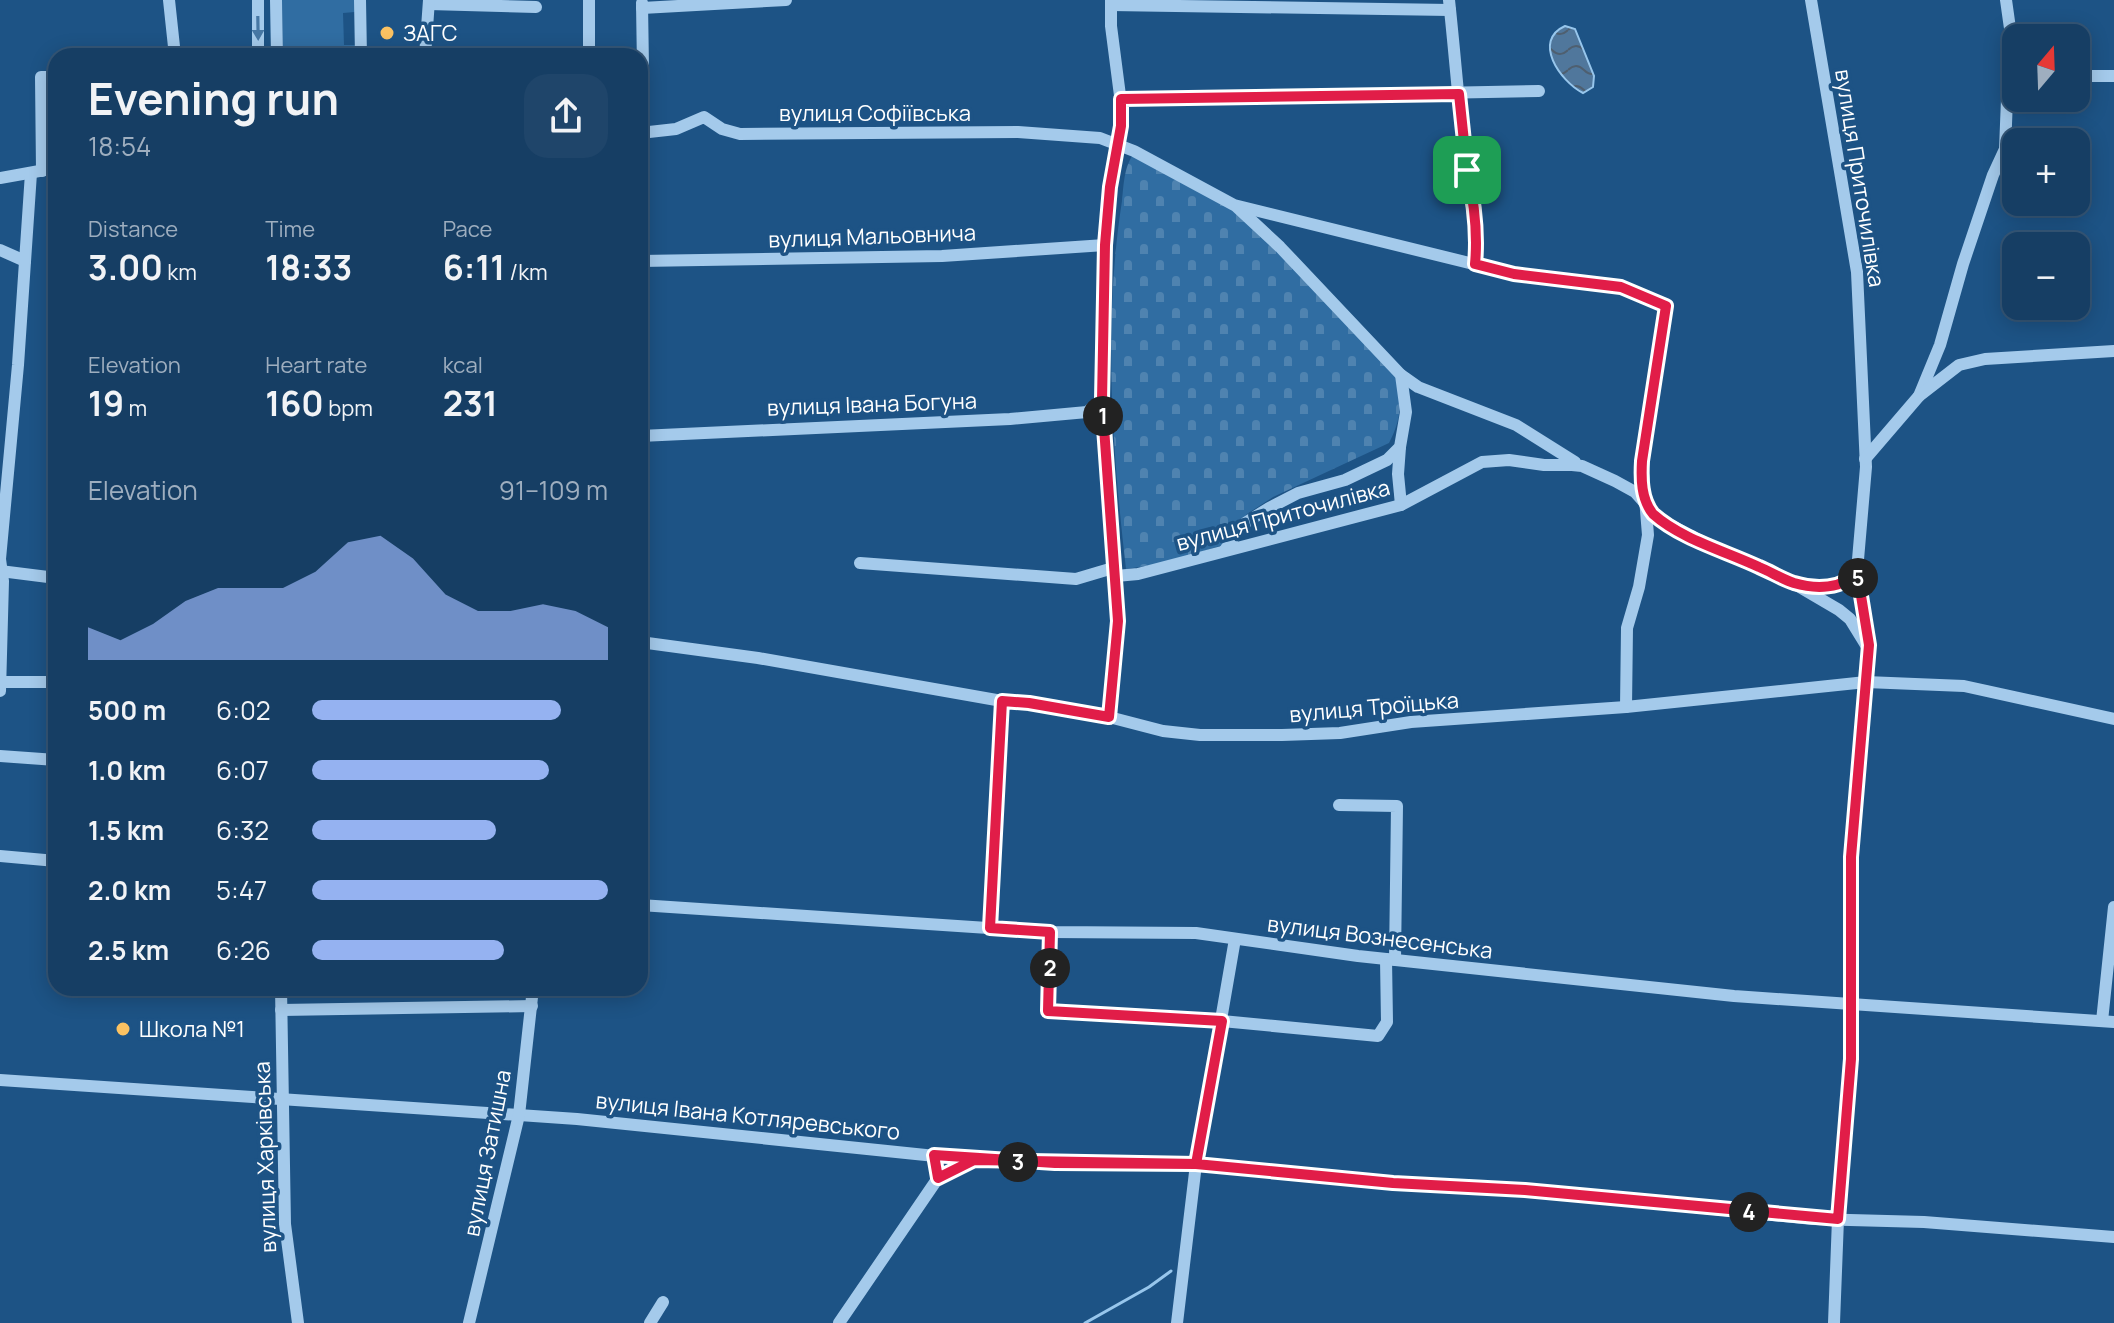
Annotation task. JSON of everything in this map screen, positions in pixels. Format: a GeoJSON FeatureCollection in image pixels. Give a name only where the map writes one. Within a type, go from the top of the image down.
{"type":"FeatureCollection","features":[{"type":"Feature","properties":{"kind":"street"},"geometry":{"type":"LineString","coordinates":[[169,0],[174,48]]}},
{"type":"Feature","properties":{"kind":"street"},"geometry":{"type":"LineString","coordinates":[[258,0],[258,48]]}},
{"type":"Feature","properties":{"kind":"street"},"geometry":{"type":"LineString","coordinates":[[276,0],[277,48]]}},
{"type":"Feature","properties":{"kind":"street"},"geometry":{"type":"LineString","coordinates":[[360,0],[361,48]]}},
{"type":"Feature","properties":{"kind":"street"},"geometry":{"type":"LineString","coordinates":[[589,0],[589,48]]}},
{"type":"Feature","properties":{"kind":"street"},"geometry":{"type":"LineString","coordinates":[[642,48],[642,4],[786,0]]}},
{"type":"Feature","properties":{"kind":"street","name":"вулиця Приточилівка"},"geometry":{"type":"LineString","coordinates":[[1811,0],[1857,272],[1865,459],[1857,571],[1868,650],[1851,857],[1851,1059],[1838,1219],[1834,1323]]}},
{"type":"Feature","properties":{"kind":"street"},"geometry":{"type":"LineString","coordinates":[[2006,0],[2010,24]]}},
{"type":"Feature","properties":{"kind":"street"},"geometry":{"type":"LineString","coordinates":[[426,48],[429,2],[536,7]]}},
{"type":"Feature","properties":{"kind":"street"},"geometry":{"type":"LineString","coordinates":[[1109,717],[1118,621],[1102,400],[1105,245],[1121,126],[1111,3],[1449,5],[1473,203],[1477,246],[1475,264]]}},
{"type":"Feature","properties":{"kind":"street"},"geometry":{"type":"LineString","coordinates":[[2090,76],[2114,76]]}},
{"type":"Feature","properties":{"kind":"street"},"geometry":{"type":"LineString","coordinates":[[0,691],[0,559],[25,261],[36,172],[41,77],[48,77]]}},
{"type":"Feature","properties":{"kind":"street"},"geometry":{"type":"LineString","coordinates":[[1121,99],[1539,91]]}},
{"type":"Feature","properties":{"kind":"street"},"geometry":{"type":"LineString","coordinates":[[1919,396],[1940,345],[1963,264],[2005,149],[2006,112]]}},
{"type":"Feature","properties":{"kind":"street","name":"вулиця Софіївська"},"geometry":{"type":"LineString","coordinates":[[648,132],[676,129],[704,117],[722,129],[740,134],[1018,132],[1083,135],[1117,143],[1234,205]]}},
{"type":"Feature","properties":{"kind":"street"},"geometry":{"type":"LineString","coordinates":[[0,178],[48,170]]}},
{"type":"Feature","properties":{"kind":"street"},"geometry":{"type":"LineString","coordinates":[[1234,205],[1514,274],[1621,287],[1666,306],[1642,461],[1648,535],[1639,587],[1627,628],[1626,707]]}},
{"type":"Feature","properties":{"kind":"street"},"geometry":{"type":"LineString","coordinates":[[1234,205],[1280,247],[1401,375],[1418,387],[1516,425],[1582,466]]}},
{"type":"Feature","properties":{"kind":"street","name":"вулиця Мальовнича"},"geometry":{"type":"LineString","coordinates":[[648,261],[942,256],[1105,245]]}},
{"type":"Feature","properties":{"kind":"street"},"geometry":{"type":"LineString","coordinates":[[0,250],[25,261]]}},
{"type":"Feature","properties":{"kind":"street"},"geometry":{"type":"LineString","coordinates":[[1940,345],[1949,359],[1959,365]]}},
{"type":"Feature","properties":{"kind":"street"},"geometry":{"type":"LineString","coordinates":[[1865,459],[1919,396],[1959,365],[1985,359],[2114,351]]}},
{"type":"Feature","properties":{"kind":"street"},"geometry":{"type":"LineString","coordinates":[[1401,375],[1406,412],[1398,474],[1401,505]]}},
{"type":"Feature","properties":{"kind":"street","name":"вулиця Івана Богуна"},"geometry":{"type":"LineString","coordinates":[[648,436],[1010,419],[1087,412],[1102,400]]}},
{"type":"Feature","properties":{"kind":"street"},"geometry":{"type":"LineString","coordinates":[[1225,550],[1242,525],[1269,508],[1298,493],[1367,471],[1387,460],[1400,447]]}},
{"type":"Feature","properties":{"kind":"street","name":"вулиця Приточилівка"},"geometry":{"type":"LineString","coordinates":[[860,563],[1076,579],[1115,572],[1138,574],[1401,505],[1482,462],[1509,460],[1582,466],[1630,489],[1659,519],[1671,526],[1793,583],[1846,615],[1868,650]]}},
{"type":"Feature","properties":{"kind":"street"},"geometry":{"type":"LineString","coordinates":[[1,571],[48,577]]}},
{"type":"Feature","properties":{"kind":"street"},"geometry":{"type":"LineString","coordinates":[[1793,583],[1838,585],[1852,578],[1857,571]]}},
{"type":"Feature","properties":{"kind":"street","name":"вулиця Троїцька"},"geometry":{"type":"LineString","coordinates":[[648,643],[1029,703],[1109,717],[1163,731],[1200,735],[1340,733],[1411,722],[1626,707],[1866,682],[1979,688],[2114,719]]}},
{"type":"Feature","properties":{"kind":"street"},"geometry":{"type":"LineString","coordinates":[[0,682],[48,682]]}},
{"type":"Feature","properties":{"kind":"street"},"geometry":{"type":"LineString","coordinates":[[990,928],[1002,701]]}},
{"type":"Feature","properties":{"kind":"street"},"geometry":{"type":"LineString","coordinates":[[0,756],[48,759]]}},
{"type":"Feature","properties":{"kind":"street"},"geometry":{"type":"LineString","coordinates":[[1050,932],[1048,1011],[1222,1021],[1378,1036],[1387,1022],[1397,806],[1339,805]]}},
{"type":"Feature","properties":{"kind":"street"},"geometry":{"type":"LineString","coordinates":[[0,856],[48,860]]}},
{"type":"Feature","properties":{"kind":"street","name":"вулиця Вознесенська"},"geometry":{"type":"LineString","coordinates":[[648,906],[1050,932],[1173,932],[1390,960],[1734,996],[2108,1022]]}},
{"type":"Feature","properties":{"kind":"street"},"geometry":{"type":"LineString","coordinates":[[2108,1022],[2114,907]]}},
{"type":"Feature","properties":{"kind":"street"},"geometry":{"type":"LineString","coordinates":[[1177,1323],[1196,1164],[1235,939]]}},
{"type":"Feature","properties":{"kind":"street","name":"вулиця Харківська"},"geometry":{"type":"LineString","coordinates":[[281,996],[285,1224],[298,1323]]}},
{"type":"Feature","properties":{"kind":"street","name":"вулиця Затишна"},"geometry":{"type":"LineString","coordinates":[[469,1323],[519,1115],[533,996]]}},
{"type":"Feature","properties":{"kind":"street"},"geometry":{"type":"LineString","coordinates":[[281,1010],[532,1006]]}},
{"type":"Feature","properties":{"kind":"street","name":"вулиця Івана Котляревського"},"geometry":{"type":"LineString","coordinates":[[0,1080],[519,1115],[777,1138],[974,1160],[1196,1164],[1838,1219],[1924,1222],[2114,1237]]}},
{"type":"Feature","properties":{"kind":"street"},"geometry":{"type":"LineString","coordinates":[[934,1155],[938,1178]]}},
{"type":"Feature","properties":{"kind":"street"},"geometry":{"type":"LineString","coordinates":[[839,1323],[938,1178],[974,1160]]}},
{"type":"Feature","properties":{"kind":"street"},"geometry":{"type":"LineString","coordinates":[[650,1323],[663,1302]]}},
{"type":"Feature","properties":{"kind":"green space"},"geometry":{"type":"Polygon","coordinates":[[[282,0],[355,0],[355,12],[343,13],[344,45],[356,45],[356,48],[283,48],[282,0]]]}},
{"type":"Feature","properties":{"kind":"green space"},"geometry":{"type":"Polygon","coordinates":[[[1137,150],[1238,203],[1393,368],[1399,387],[1400,406],[1397,425],[1389,443],[1273,497],[1247,514],[1223,545],[1165,563],[1126,569],[1114,431],[1111,339],[1116,247],[1124,180],[1129,161],[1137,150]]]}},
{"type":"Feature","properties":{"kind":"water"},"geometry":{"type":"Polygon","coordinates":[[[1565,26],[1575,29],[1594,76],[1593,87],[1583,93],[1558,70],[1550,51],[1555,33],[1565,26]]]}},
{"type":"Feature","properties":{"kind":"waterway"},"geometry":{"type":"LineString","coordinates":[[1085,1323],[1171,1271]]}},
{"type":"Feature","properties":{"kind":"place","name":"ЗАГС"},"geometry":{"type":"Point","coordinates":[387,33]}},
{"type":"Feature","properties":{"kind":"place","name":"Школа №1"},"geometry":{"type":"Point","coordinates":[123,1029]}},
{"type":"Feature","properties":{"kind":"route"},"geometry":{"type":"LineString","coordinates":[[1467,170],[1459,94],[1121,99],[1121,126],[1110,187],[1105,245],[1102,400],[1118,621],[1109,717],[1002,701],[990,928],[1050,932],[1048,1011],[1222,1021],[1196,1164],[1055,1163],[934,1155],[938,1178],[974,1160],[1055,1163],[1151,1165],[1196,1164],[1838,1219],[1851,1059],[1851,857],[1869,645],[1857,571],[1852,578],[1838,585],[1827,587],[1793,583],[1709,545],[1653,514],[1647,507],[1642,485],[1642,461],[1666,306],[1613,285],[1538,278],[1475,264],[1477,246],[1467,170]]}}]}
